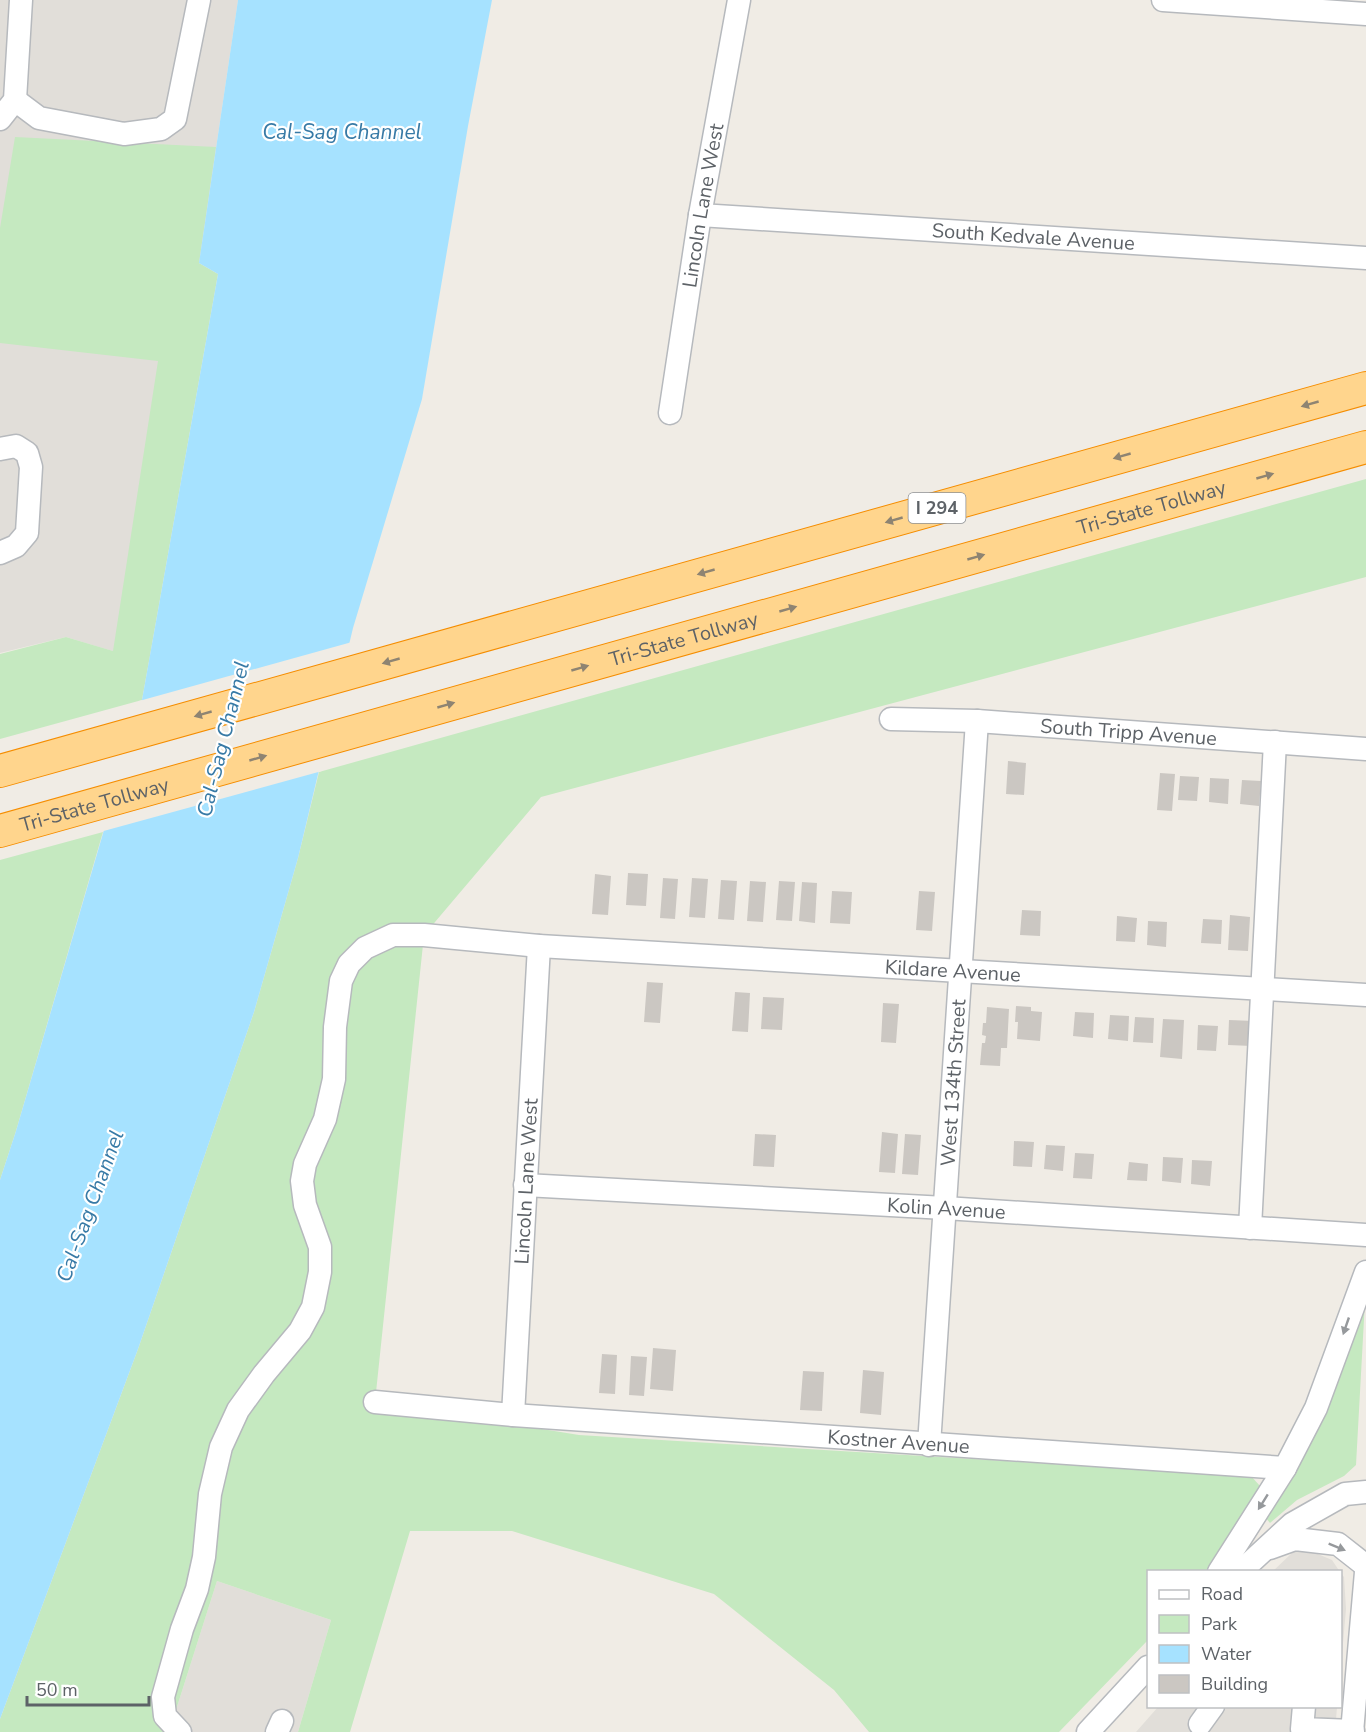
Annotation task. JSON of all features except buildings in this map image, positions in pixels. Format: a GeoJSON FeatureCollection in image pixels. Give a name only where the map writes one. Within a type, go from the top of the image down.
{"type":"FeatureCollection","features":[{"type":"Feature","properties":{"kind":"highway","name":"I 294"},"geometry":{"type":"LineString","coordinates":[[1,771],[1366,388]]}},
{"type":"Feature","properties":{"kind":"highway","name":"Tri-State Tollway"},"geometry":{"type":"LineString","coordinates":[[0,831],[1366,447]]}},
{"type":"Feature","properties":{"kind":"street"},"geometry":{"type":"LineString","coordinates":[[0,119],[15,100],[21,0]]}},
{"type":"Feature","properties":{"kind":"street"},"geometry":{"type":"LineString","coordinates":[[15,100],[39,118],[124,134],[161,129],[175,119],[199,0]]}},
{"type":"Feature","properties":{"kind":"street","name":"Lincoln Lane West"},"geometry":{"type":"LineString","coordinates":[[670,413],[700,215],[739,0]]}},
{"type":"Feature","properties":{"kind":"street"},"geometry":{"type":"LineString","coordinates":[[1163,0],[1366,14]]}},
{"type":"Feature","properties":{"kind":"street","name":"South Kedvale Avenue"},"geometry":{"type":"LineString","coordinates":[[700,215],[1366,258]]}},
{"type":"Feature","properties":{"kind":"street"},"geometry":{"type":"LineString","coordinates":[[0,449],[16,446],[27,453],[31,467],[27,533],[16,546],[0,553]]}},
{"type":"Feature","properties":{"kind":"street","name":"South Tripp Avenue"},"geometry":{"type":"LineString","coordinates":[[891,719],[977,721],[1366,749]]}},
{"type":"Feature","properties":{"kind":"street","name":"West 134th Street"},"geometry":{"type":"LineString","coordinates":[[929,1445],[977,721]]}},
{"type":"Feature","properties":{"kind":"street"},"geometry":{"type":"LineString","coordinates":[[1250,1227],[1275,742]]}},
{"type":"Feature","properties":{"kind":"street","name":"Kildare Avenue"},"geometry":{"type":"LineString","coordinates":[[180,1732],[165,1716],[163,1697],[182,1629],[197,1589],[204,1557],[210,1494],[221,1447],[238,1410],[264,1374],[300,1332],[313,1307],[320,1272],[320,1247],[304,1205],[302,1181],[305,1164],[325,1119],[334,1079],[335,1027],[341,981],[349,964],[365,948],[393,935],[424,935],[539,946],[1366,995]]}},
{"type":"Feature","properties":{"kind":"street","name":"Lincoln Lane West"},"geometry":{"type":"LineString","coordinates":[[513,1415],[539,946]]}},
{"type":"Feature","properties":{"kind":"street","name":"Kolin Avenue"},"geometry":{"type":"LineString","coordinates":[[525,1185],[945,1208],[1366,1235]]}},
{"type":"Feature","properties":{"kind":"street"},"geometry":{"type":"LineString","coordinates":[[1220,1570],[1285,1468],[1316,1407],[1366,1272]]}},
{"type":"Feature","properties":{"kind":"street","name":"Kostner Avenue"},"geometry":{"type":"LineString","coordinates":[[375,1402],[513,1415],[1285,1468]]}},
{"type":"Feature","properties":{"kind":"street"},"geometry":{"type":"LineString","coordinates":[[1242,1570],[1292,1524],[1345,1494],[1366,1492]]}},
{"type":"Feature","properties":{"kind":"street"},"geometry":{"type":"LineString","coordinates":[[1263,1551],[1295,1539],[1338,1544],[1366,1566]]}},
{"type":"Feature","properties":{"kind":"street"},"geometry":{"type":"LineString","coordinates":[[1304,1708],[1302,1729],[1353,1732],[1366,1572]]}},
{"type":"Feature","properties":{"kind":"street"},"geometry":{"type":"LineString","coordinates":[[1088,1732],[1147,1669]]}},
{"type":"Feature","properties":{"kind":"shaded area"},"geometry":{"type":"Polygon","coordinates":[[[0,0],[238,0],[199,263],[149,662],[66,637],[0,653],[0,0]]]}},
{"type":"Feature","properties":{"kind":"shaded area"},"geometry":{"type":"Polygon","coordinates":[[[1293,1552],[1313,1552],[1332,1560],[1339,1570],[1274,1570],[1293,1552]]]}},
{"type":"Feature","properties":{"kind":"shaded area"},"geometry":{"type":"Polygon","coordinates":[[[1342,1574],[1346,1609],[1342,1655],[1342,1574]]]}},
{"type":"Feature","properties":{"kind":"shaded area"},"geometry":{"type":"Polygon","coordinates":[[[217,1581],[331,1620],[298,1732],[169,1732],[217,1581]]]}},
{"type":"Feature","properties":{"kind":"shaded area"},"geometry":{"type":"Polygon","coordinates":[[[1157,1708],[1337,1708],[1335,1732],[1136,1732],[1157,1708]]]}},
{"type":"Feature","properties":{"kind":"green space"},"geometry":{"type":"Polygon","coordinates":[[[15,137],[216,147],[199,263],[218,274],[142,700],[0,739],[0,654],[66,637],[113,651],[158,361],[0,343],[0,228],[15,137]]]}},
{"type":"Feature","properties":{"kind":"green space"},"geometry":{"type":"Polygon","coordinates":[[[1366,479],[1366,577],[541,797],[424,935],[375,1402],[579,1435],[1251,1476],[1260,1486],[1259,1496],[1207,1570],[1147,1570],[1147,1641],[1059,1732],[869,1732],[834,1690],[714,1594],[512,1531],[410,1531],[350,1732],[298,1732],[331,1620],[217,1581],[169,1732],[0,1732],[0,1719],[138,1349],[254,1012],[298,858],[319,772],[1366,479]]]}},
{"type":"Feature","properties":{"kind":"green space"},"geometry":{"type":"Polygon","coordinates":[[[103,832],[16,1131],[0,1180],[0,860],[103,832]]]}},
{"type":"Feature","properties":{"kind":"green space"},"geometry":{"type":"Polygon","coordinates":[[[1365,1301],[1356,1465],[1344,1476],[1297,1500],[1270,1523],[1265,1517],[1365,1301]]]}},
{"type":"Feature","properties":{"kind":"water","name":"Cal-Sag Channel"},"geometry":{"type":"Polygon","coordinates":[[[238,0],[492,0],[468,126],[422,399],[353,628],[298,858],[254,1012],[138,1349],[0,1719],[0,1180],[142,700],[218,274],[199,263],[238,0]]]}},
{"type":"Feature","properties":{"kind":"pier"},"geometry":{"type":"Polygon","coordinates":[[[352,642],[322,771],[100,832],[139,701],[352,642]]]}}]}
